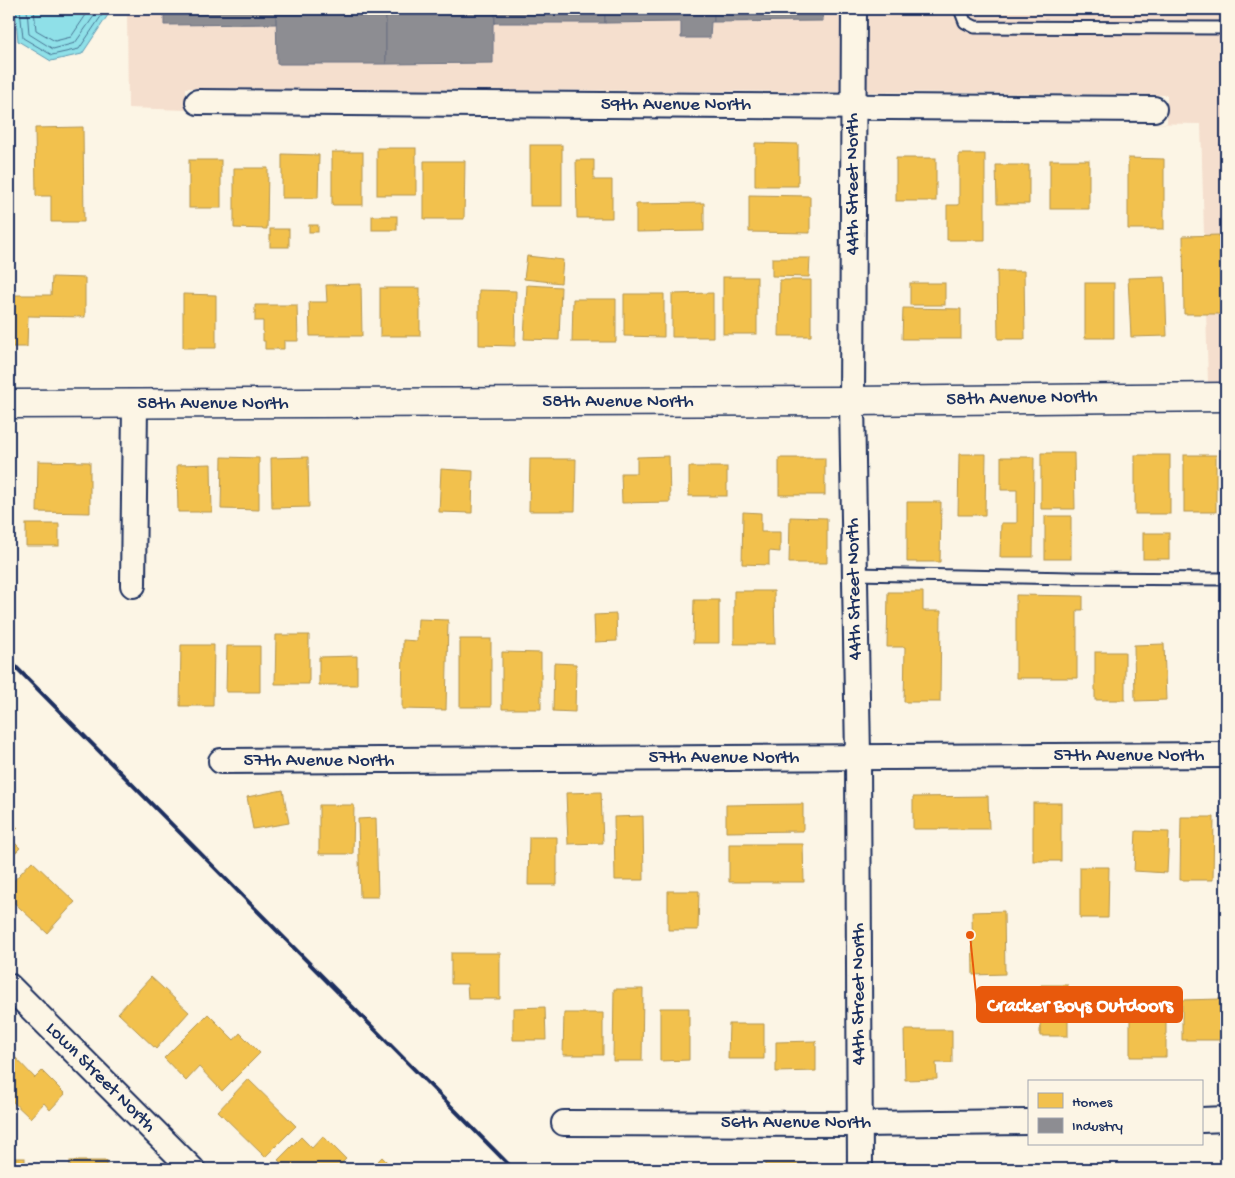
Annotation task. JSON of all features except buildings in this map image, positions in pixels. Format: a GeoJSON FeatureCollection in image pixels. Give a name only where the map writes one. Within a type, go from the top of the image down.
{"type":"FeatureCollection","features":[{"type":"Feature","properties":{"kind":"street","name":"44th Street North"},"geometry":{"type":"LineString","coordinates":[[854,9],[852,400],[858,757],[860,1169]]}},
{"type":"Feature","properties":{"kind":"street","name":"59th Avenue North"},"geometry":{"type":"LineString","coordinates":[[198,102],[1154,109]]}},
{"type":"Feature","properties":{"kind":"street","name":"58th Avenue North"},"geometry":{"type":"LineString","coordinates":[[9,404],[1226,397]]}},
{"type":"Feature","properties":{"kind":"street"},"geometry":{"type":"LineString","coordinates":[[133,585],[135,404]]}},
{"type":"Feature","properties":{"kind":"street","name":"57th Avenue North"},"geometry":{"type":"LineString","coordinates":[[221,761],[1226,755]]}},
{"type":"Feature","properties":{"kind":"street","name":"Lown Street North"},"geometry":{"type":"LineString","coordinates":[[11,990],[192,1169]]}},
{"type":"Feature","properties":{"kind":"street"},"geometry":{"type":"LineString","coordinates":[[1202,1120],[1226,1119]]}},
{"type":"Feature","properties":{"kind":"street","name":"56th Avenue North"},"geometry":{"type":"LineString","coordinates":[[564,1123],[859,1124],[1028,1122]]}},
{"type":"Feature","properties":{"kind":"lane"},"geometry":{"type":"LineString","coordinates":[[960,9],[965,22],[975,27],[1226,28]]}},
{"type":"Feature","properties":{"kind":"lane"},"geometry":{"type":"LineString","coordinates":[[855,574],[1226,579]]}},
{"type":"Feature","properties":{"kind":"shaded area"},"geometry":{"type":"Polygon","coordinates":[[[127,9],[842,9],[842,92],[186,88],[186,110],[128,108],[127,9]]]}},
{"type":"Feature","properties":{"kind":"shaded area"},"geometry":{"type":"Polygon","coordinates":[[[867,9],[1226,9],[1226,383],[1208,383],[1201,124],[1058,122],[1167,123],[1167,95],[866,92],[867,9]]]}},
{"type":"Feature","properties":{"kind":"water"},"geometry":{"type":"Polygon","coordinates":[[[15,9],[112,9],[82,54],[51,61],[18,41],[15,9]]]}},
{"type":"Feature","properties":{"kind":"railway"},"geometry":{"type":"LineString","coordinates":[[9,660],[513,1169]]}},
{"type":"Feature","properties":{"kind":"place","name":"Cracker Boys Outdoors"},"geometry":{"type":"Point","coordinates":[970,935]}}]}
